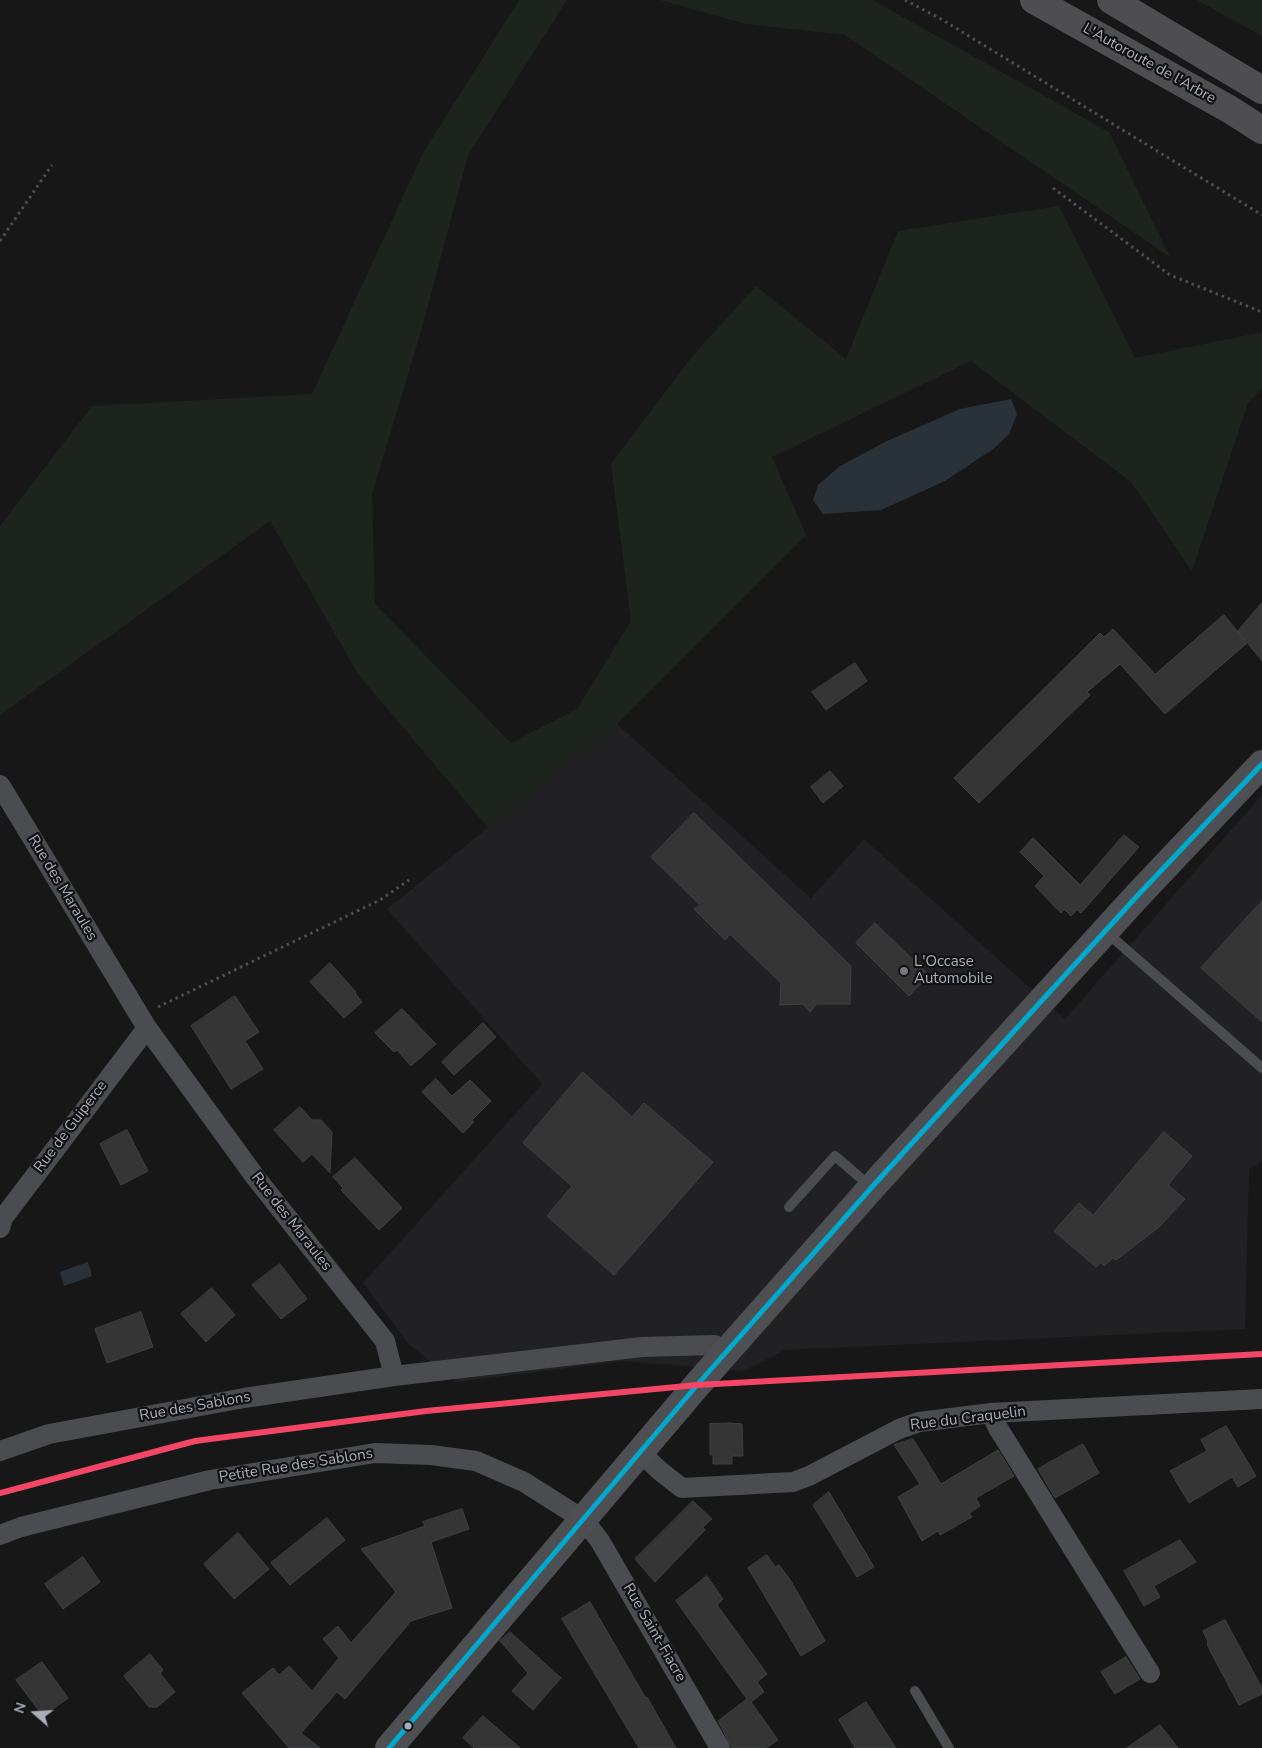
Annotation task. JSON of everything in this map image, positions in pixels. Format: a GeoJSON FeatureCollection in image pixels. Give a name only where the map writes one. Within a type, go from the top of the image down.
{"type":"FeatureCollection","features":[{"type":"Feature","properties":{"kind":"highway","name":"L'Autoroute de l'Arbre"},"geometry":{"type":"LineString","coordinates":[[1034,0],[1229,109],[1262,130]]}},
{"type":"Feature","properties":{"kind":"highway"},"geometry":{"type":"LineString","coordinates":[[1111,0],[1262,90]]}},
{"type":"Feature","properties":{"kind":"main road"},"geometry":{"type":"LineString","coordinates":[[389,1748],[641,1452],[872,1187],[1105,932],[1262,764]]}},
{"type":"Feature","properties":{"kind":"street","name":"Rue des Maraules"},"geometry":{"type":"LineString","coordinates":[[0,785],[143,1022],[256,1178],[385,1341],[394,1376]]}},
{"type":"Feature","properties":{"kind":"street","name":"Rue de Guiperce"},"geometry":{"type":"LineString","coordinates":[[0,1228],[9,1210],[143,1022]]}},
{"type":"Feature","properties":{"kind":"street"},"geometry":{"type":"LineString","coordinates":[[394,1376],[642,1347],[714,1345],[729,1350]]}},
{"type":"Feature","properties":{"kind":"street","name":"Rue des Sablons"},"geometry":{"type":"LineString","coordinates":[[0,1451],[49,1434],[244,1398],[394,1376]]}},
{"type":"Feature","properties":{"kind":"street","name":"Rue du Craquelin"},"geometry":{"type":"LineString","coordinates":[[641,1452],[659,1470],[682,1488],[793,1482],[809,1476],[899,1429],[919,1422],[991,1413],[1262,1399]]}},
{"type":"Feature","properties":{"kind":"street"},"geometry":{"type":"LineString","coordinates":[[991,1413],[998,1428],[1150,1673]]}},
{"type":"Feature","properties":{"kind":"street","name":"Petite Rue des Sablons"},"geometry":{"type":"LineString","coordinates":[[0,1535],[21,1527],[210,1480],[375,1453],[431,1455],[476,1461],[524,1482],[584,1520]]}},
{"type":"Feature","properties":{"kind":"street","name":"Rue Saint-Fiacre"},"geometry":{"type":"LineString","coordinates":[[584,1520],[600,1541],[720,1748]]}},
{"type":"Feature","properties":{"kind":"lane"},"geometry":{"type":"LineString","coordinates":[[1105,932],[1262,1068]]}},
{"type":"Feature","properties":{"kind":"lane"},"geometry":{"type":"LineString","coordinates":[[789,1207],[835,1156],[872,1187]]}},
{"type":"Feature","properties":{"kind":"lane"},"geometry":{"type":"LineString","coordinates":[[915,1691],[949,1748]]}},
{"type":"Feature","properties":{"kind":"path"},"geometry":{"type":"LineString","coordinates":[[905,0],[941,19],[1262,215]]}},
{"type":"Feature","properties":{"kind":"path"},"geometry":{"type":"LineString","coordinates":[[0,242],[52,165]]}},
{"type":"Feature","properties":{"kind":"path"},"geometry":{"type":"LineString","coordinates":[[1053,188],[1170,275],[1262,312]]}},
{"type":"Feature","properties":{"kind":"path"},"geometry":{"type":"LineString","coordinates":[[143,1022],[380,900],[409,880]]}},
{"type":"Feature","properties":{"kind":"shaded area"},"geometry":{"type":"Polygon","coordinates":[[[519,0],[567,0],[468,155],[421,331],[372,494],[375,604],[511,743],[577,709],[631,621],[611,464],[691,358],[756,286],[846,359],[898,231],[1059,206],[1135,358],[1258,333],[1262,334],[1262,389],[1248,403],[1192,571],[1131,482],[971,361],[772,457],[806,535],[617,724],[488,828],[358,674],[270,521],[0,715],[0,526],[92,406],[312,394],[423,153],[519,0]]]}},
{"type":"Feature","properties":{"kind":"shaded area"},"geometry":{"type":"Polygon","coordinates":[[[660,0],[872,0],[1109,132],[1170,257],[845,35],[746,24],[660,0]]]}},
{"type":"Feature","properties":{"kind":"shaded area"},"geometry":{"type":"Polygon","coordinates":[[[1197,0],[1262,0],[1262,36],[1197,0]]]}},
{"type":"Feature","properties":{"kind":"shaded area"},"geometry":{"type":"Polygon","coordinates":[[[1011,399],[1017,414],[1009,434],[993,449],[945,481],[881,510],[823,514],[813,500],[818,485],[840,466],[887,441],[960,409],[1011,399]]]}},
{"type":"Feature","properties":{"kind":"shaded area"},"geometry":{"type":"Polygon","coordinates":[[[617,724],[811,898],[864,839],[1065,1019],[1262,795],[1262,1161],[1249,1169],[1245,1329],[785,1350],[744,1371],[624,1361],[455,1382],[408,1343],[363,1283],[542,1084],[387,909],[617,724]]]}},
{"type":"Feature","properties":{"kind":"shaded area"},"geometry":{"type":"Polygon","coordinates":[[[88,1262],[92,1276],[64,1286],[60,1272],[88,1262]]]}},
{"type":"Feature","properties":{"kind":"building"},"geometry":{"type":"Polygon","coordinates":[[[1262,603],[1262,661],[1238,631],[1262,603]]]}},
{"type":"Feature","properties":{"kind":"building"},"geometry":{"type":"Polygon","coordinates":[[[1224,615],[1247,643],[1165,714],[1120,664],[1087,692],[1090,695],[979,803],[954,778],[1100,633],[1104,637],[1113,629],[1155,674],[1224,615]]]}},
{"type":"Feature","properties":{"kind":"building"},"geometry":{"type":"Polygon","coordinates":[[[855,663],[867,681],[826,710],[812,692],[855,663]]]}},
{"type":"Feature","properties":{"kind":"building"},"geometry":{"type":"Polygon","coordinates":[[[830,771],[843,786],[823,803],[811,787],[830,771]]]}},
{"type":"Feature","properties":{"kind":"building"},"geometry":{"type":"Polygon","coordinates":[[[694,813],[851,966],[850,1004],[817,1004],[810,1012],[803,1004],[780,1005],[781,983],[730,934],[725,940],[694,909],[700,905],[651,857],[694,813]]]}},
{"type":"Feature","properties":{"kind":"building"},"geometry":{"type":"Polygon","coordinates":[[[1124,835],[1139,847],[1081,913],[1077,910],[1071,916],[1064,909],[1061,913],[1035,886],[1044,876],[1020,852],[1033,838],[1080,885],[1124,835]]]}},
{"type":"Feature","properties":{"kind":"building"},"geometry":{"type":"Polygon","coordinates":[[[1262,901],[1262,1022],[1201,968],[1262,901]]]}},
{"type":"Feature","properties":{"kind":"building"},"geometry":{"type":"Polygon","coordinates":[[[875,923],[929,975],[909,996],[856,943],[875,923]]]}},
{"type":"Feature","properties":{"kind":"building"},"geometry":{"type":"Polygon","coordinates":[[[330,963],[356,992],[362,1002],[344,1018],[310,982],[330,963]]]}},
{"type":"Feature","properties":{"kind":"building"},"geometry":{"type":"Polygon","coordinates":[[[235,996],[259,1032],[245,1041],[263,1069],[231,1089],[191,1026],[235,996]]]}},
{"type":"Feature","properties":{"kind":"building"},"geometry":{"type":"Polygon","coordinates":[[[402,1009],[436,1044],[411,1066],[397,1050],[394,1052],[375,1033],[402,1009]]]}},
{"type":"Feature","properties":{"kind":"building"},"geometry":{"type":"Polygon","coordinates":[[[483,1023],[496,1037],[454,1075],[442,1062],[483,1023]]]}},
{"type":"Feature","properties":{"kind":"building"},"geometry":{"type":"Polygon","coordinates":[[[583,1072],[632,1117],[644,1103],[713,1162],[614,1275],[547,1216],[572,1186],[523,1143],[583,1072]]]}},
{"type":"Feature","properties":{"kind":"building"},"geometry":{"type":"Polygon","coordinates":[[[436,1079],[452,1096],[470,1080],[491,1101],[472,1120],[474,1122],[463,1133],[422,1092],[436,1079]]]}},
{"type":"Feature","properties":{"kind":"building"},"geometry":{"type":"Polygon","coordinates":[[[300,1107],[312,1120],[321,1120],[332,1132],[330,1173],[312,1154],[303,1162],[274,1130],[300,1107]]]}},
{"type":"Feature","properties":{"kind":"building"},"geometry":{"type":"Polygon","coordinates":[[[127,1130],[148,1171],[121,1185],[100,1144],[127,1130]]]}},
{"type":"Feature","properties":{"kind":"building"},"geometry":{"type":"Polygon","coordinates":[[[1164,1132],[1192,1156],[1168,1185],[1185,1199],[1159,1227],[1116,1260],[1113,1258],[1104,1266],[1101,1262],[1096,1267],[1054,1231],[1079,1203],[1093,1215],[1164,1132]]]}},
{"type":"Feature","properties":{"kind":"building"},"geometry":{"type":"Polygon","coordinates":[[[355,1158],[402,1208],[379,1230],[341,1190],[343,1188],[333,1177],[355,1158]]]}},
{"type":"Feature","properties":{"kind":"building"},"geometry":{"type":"Polygon","coordinates":[[[280,1264],[307,1299],[281,1319],[252,1285],[280,1264]]]}},
{"type":"Feature","properties":{"kind":"building"},"geometry":{"type":"Polygon","coordinates":[[[212,1288],[235,1315],[206,1342],[181,1314],[212,1288]]]}},
{"type":"Feature","properties":{"kind":"building"},"geometry":{"type":"Polygon","coordinates":[[[141,1312],[153,1347],[107,1363],[95,1329],[141,1312]]]}},
{"type":"Feature","properties":{"kind":"building"},"geometry":{"type":"Polygon","coordinates":[[[710,1424],[742,1424],[743,1456],[732,1456],[732,1464],[713,1464],[713,1455],[710,1455],[710,1424]]]}},
{"type":"Feature","properties":{"kind":"building"},"geometry":{"type":"Polygon","coordinates":[[[1226,1426],[1256,1476],[1238,1487],[1232,1477],[1189,1503],[1170,1471],[1207,1451],[1201,1440],[1226,1426]]]}},
{"type":"Feature","properties":{"kind":"building"},"geometry":{"type":"Polygon","coordinates":[[[913,1439],[941,1484],[998,1450],[1014,1476],[976,1498],[980,1506],[969,1513],[972,1517],[940,1535],[938,1531],[922,1541],[898,1497],[920,1484],[894,1445],[913,1439]]]}},
{"type":"Feature","properties":{"kind":"building"},"geometry":{"type":"Polygon","coordinates":[[[1083,1444],[1099,1473],[1055,1498],[1038,1469],[1083,1444]]]}},
{"type":"Feature","properties":{"kind":"building"},"geometry":{"type":"Polygon","coordinates":[[[829,1492],[874,1567],[857,1577],[813,1505],[829,1492]]]}},
{"type":"Feature","properties":{"kind":"building"},"geometry":{"type":"Polygon","coordinates":[[[693,1501],[712,1519],[703,1527],[705,1530],[655,1582],[635,1559],[693,1501]]]}},
{"type":"Feature","properties":{"kind":"building"},"geometry":{"type":"Polygon","coordinates":[[[462,1509],[469,1529],[431,1542],[452,1608],[411,1621],[345,1699],[337,1692],[301,1733],[320,1748],[289,1748],[242,1693],[273,1668],[279,1675],[289,1666],[312,1691],[339,1658],[323,1639],[338,1626],[351,1643],[396,1592],[361,1549],[425,1526],[423,1522],[462,1509]]]}},
{"type":"Feature","properties":{"kind":"building"},"geometry":{"type":"Polygon","coordinates":[[[327,1518],[345,1540],[290,1585],[271,1563],[327,1518]]]}},
{"type":"Feature","properties":{"kind":"building"},"geometry":{"type":"Polygon","coordinates":[[[238,1533],[269,1569],[234,1599],[204,1564],[238,1533]]]}},
{"type":"Feature","properties":{"kind":"building"},"geometry":{"type":"Polygon","coordinates":[[[1180,1540],[1196,1562],[1154,1586],[1160,1597],[1144,1606],[1124,1571],[1180,1540]]]}},
{"type":"Feature","properties":{"kind":"building"},"geometry":{"type":"Polygon","coordinates":[[[767,1555],[775,1567],[779,1565],[791,1581],[825,1641],[801,1656],[748,1568],[767,1555]]]}},
{"type":"Feature","properties":{"kind":"building"},"geometry":{"type":"Polygon","coordinates":[[[83,1557],[100,1582],[63,1609],[45,1584],[83,1557]]]}},
{"type":"Feature","properties":{"kind":"building"},"geometry":{"type":"Polygon","coordinates":[[[707,1576],[723,1599],[717,1605],[767,1674],[757,1682],[764,1692],[751,1702],[778,1740],[766,1748],[732,1748],[718,1721],[747,1699],[676,1601],[707,1576]]]}},
{"type":"Feature","properties":{"kind":"building"},"geometry":{"type":"Polygon","coordinates":[[[590,1602],[676,1748],[639,1748],[562,1619],[590,1602]]]}},
{"type":"Feature","properties":{"kind":"building"},"geometry":{"type":"Polygon","coordinates":[[[1225,1620],[1262,1688],[1262,1694],[1239,1705],[1207,1645],[1208,1642],[1203,1631],[1225,1620]]]}},
{"type":"Feature","properties":{"kind":"building"},"geometry":{"type":"Polygon","coordinates":[[[510,1632],[561,1678],[533,1710],[512,1691],[528,1673],[500,1641],[510,1632]]]}},
{"type":"Feature","properties":{"kind":"building"},"geometry":{"type":"Polygon","coordinates":[[[150,1654],[163,1670],[160,1673],[175,1692],[157,1707],[149,1707],[124,1676],[150,1654]]]}},
{"type":"Feature","properties":{"kind":"building"},"geometry":{"type":"Polygon","coordinates":[[[1126,1657],[1140,1679],[1115,1694],[1101,1672],[1126,1657]]]}},
{"type":"Feature","properties":{"kind":"building"},"geometry":{"type":"Polygon","coordinates":[[[42,1662],[68,1698],[43,1716],[16,1680],[42,1662]]]}},
{"type":"Feature","properties":{"kind":"building"},"geometry":{"type":"Polygon","coordinates":[[[866,1702],[896,1748],[855,1748],[839,1720],[866,1702]]]}},
{"type":"Feature","properties":{"kind":"building"},"geometry":{"type":"Polygon","coordinates":[[[483,1716],[520,1748],[474,1748],[463,1738],[483,1716]]]}},
{"type":"Feature","properties":{"kind":"building"},"geometry":{"type":"Polygon","coordinates":[[[1160,1725],[1178,1748],[1127,1748],[1160,1725]]]}},
{"type":"Feature","properties":{"kind":"transit line"},"geometry":{"type":"LineString","coordinates":[[389,1748],[697,1385],[872,1187],[1138,895],[1262,764]]}},
{"type":"Feature","properties":{"kind":"transit line"},"geometry":{"type":"LineString","coordinates":[[0,1493],[195,1441],[426,1411],[697,1385],[1262,1354]]}},
{"type":"Feature","properties":{"kind":"place","name":"L'Occase Automobile"},"geometry":{"type":"Point","coordinates":[904,971]}}]}
